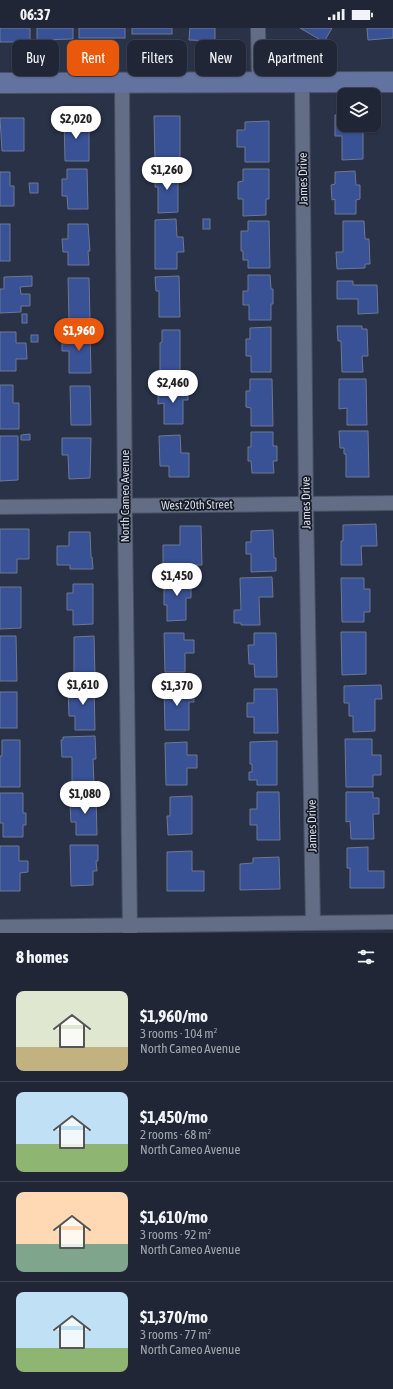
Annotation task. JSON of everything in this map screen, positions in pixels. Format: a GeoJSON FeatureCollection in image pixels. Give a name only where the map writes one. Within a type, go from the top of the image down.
{"type":"FeatureCollection","features":[{"type":"Feature","properties":{"kind":"street"},"geometry":{"type":"LineString","coordinates":[[258,28],[259,82]]}},
{"type":"Feature","properties":{"kind":"street","name":"James Drive"},"geometry":{"type":"LineString","coordinates":[[302,82],[306,504],[319,926]]}},
{"type":"Feature","properties":{"kind":"street"},"geometry":{"type":"LineString","coordinates":[[0,83],[393,82]]}},
{"type":"Feature","properties":{"kind":"street","name":"North Cameo Avenue"},"geometry":{"type":"LineString","coordinates":[[122,83],[130,929]]}},
{"type":"Feature","properties":{"kind":"street","name":"West 20th Street"},"geometry":{"type":"LineString","coordinates":[[0,507],[393,503]]}},
{"type":"Feature","properties":{"kind":"street"},"geometry":{"type":"LineString","coordinates":[[0,927],[130,929],[319,926],[393,922]]}},
{"type":"Feature","properties":{"kind":"building"},"geometry":{"type":"Polygon","coordinates":[[[0,28],[30,28],[30,40],[0,42],[0,28]]]}},
{"type":"Feature","properties":{"kind":"building"},"geometry":{"type":"Polygon","coordinates":[[[37,28],[73,28],[73,39],[37,40],[37,28]]]}},
{"type":"Feature","properties":{"kind":"building"},"geometry":{"type":"Polygon","coordinates":[[[79,28],[125,28],[125,38],[79,38],[79,28]]]}},
{"type":"Feature","properties":{"kind":"building"},"geometry":{"type":"Polygon","coordinates":[[[132,28],[172,28],[172,34],[132,34],[132,28]]]}},
{"type":"Feature","properties":{"kind":"building"},"geometry":{"type":"Polygon","coordinates":[[[190,28],[215,28],[215,40],[189,40],[190,28]]]}},
{"type":"Feature","properties":{"kind":"building"},"geometry":{"type":"Polygon","coordinates":[[[300,28],[332,28],[325,40],[321,40],[300,28]]]}},
{"type":"Feature","properties":{"kind":"building"},"geometry":{"type":"Polygon","coordinates":[[[367,28],[393,28],[393,38],[368,40],[367,28]]]}},
{"type":"Feature","properties":{"kind":"building"},"geometry":{"type":"Polygon","coordinates":[[[335,115],[337,115],[337,132],[363,132],[363,159],[342,160],[342,136],[335,136],[335,115]]]}},
{"type":"Feature","properties":{"kind":"building"},"geometry":{"type":"Polygon","coordinates":[[[154,116],[180,116],[180,160],[155,161],[154,116]]]}},
{"type":"Feature","properties":{"kind":"building"},"geometry":{"type":"Polygon","coordinates":[[[64,117],[83,117],[83,129],[89,129],[89,161],[65,161],[64,117]]]}},
{"type":"Feature","properties":{"kind":"building"},"geometry":{"type":"Polygon","coordinates":[[[0,118],[24,118],[24,151],[2,151],[0,118]]]}},
{"type":"Feature","properties":{"kind":"building"},"geometry":{"type":"Polygon","coordinates":[[[269,121],[269,162],[245,162],[245,147],[237,147],[237,130],[245,130],[245,122],[269,121]]]}},
{"type":"Feature","properties":{"kind":"building"},"geometry":{"type":"Polygon","coordinates":[[[67,169],[87,169],[88,209],[68,209],[67,196],[62,196],[62,179],[67,179],[67,169]]]}},
{"type":"Feature","properties":{"kind":"building"},"geometry":{"type":"Polygon","coordinates":[[[243,169],[269,169],[269,199],[266,199],[266,215],[243,216],[243,199],[238,199],[238,182],[243,181],[243,169]]]}},
{"type":"Feature","properties":{"kind":"building"},"geometry":{"type":"Polygon","coordinates":[[[155,170],[178,170],[178,212],[158,213],[158,187],[155,187],[155,170]]]}},
{"type":"Feature","properties":{"kind":"building"},"geometry":{"type":"Polygon","coordinates":[[[355,171],[356,185],[360,185],[360,199],[356,200],[356,214],[335,214],[335,199],[332,200],[331,185],[335,184],[335,172],[355,171]]]}},
{"type":"Feature","properties":{"kind":"building"},"geometry":{"type":"Polygon","coordinates":[[[0,172],[10,172],[10,186],[14,186],[14,206],[0,206],[0,172]]]}},
{"type":"Feature","properties":{"kind":"building"},"geometry":{"type":"Polygon","coordinates":[[[29,183],[38,183],[38,193],[30,193],[29,183]]]}},
{"type":"Feature","properties":{"kind":"building"},"geometry":{"type":"Polygon","coordinates":[[[176,219],[177,237],[183,237],[184,252],[177,252],[177,269],[155,269],[155,220],[176,219]]]}},
{"type":"Feature","properties":{"kind":"building"},"geometry":{"type":"Polygon","coordinates":[[[203,219],[210,219],[210,229],[203,229],[203,219]]]}},
{"type":"Feature","properties":{"kind":"building"},"geometry":{"type":"Polygon","coordinates":[[[248,221],[269,221],[270,268],[248,268],[248,260],[243,260],[243,251],[241,251],[241,231],[248,231],[248,221]]]}},
{"type":"Feature","properties":{"kind":"building"},"geometry":{"type":"Polygon","coordinates":[[[343,221],[364,221],[365,239],[369,239],[370,264],[365,264],[365,268],[337,269],[336,252],[343,252],[343,221]]]}},
{"type":"Feature","properties":{"kind":"building"},"geometry":{"type":"Polygon","coordinates":[[[0,224],[10,224],[10,261],[0,261],[0,224]]]}},
{"type":"Feature","properties":{"kind":"building"},"geometry":{"type":"Polygon","coordinates":[[[68,224],[88,224],[90,251],[88,251],[89,265],[68,265],[68,252],[63,252],[62,239],[68,239],[68,224]]]}},
{"type":"Feature","properties":{"kind":"building"},"geometry":{"type":"Polygon","coordinates":[[[248,275],[270,275],[271,289],[273,289],[271,320],[249,320],[249,305],[243,305],[243,291],[248,291],[248,275]]]}},
{"type":"Feature","properties":{"kind":"building"},"geometry":{"type":"Polygon","coordinates":[[[32,276],[32,286],[20,287],[21,294],[30,294],[30,306],[21,306],[21,312],[0,313],[0,289],[4,289],[4,277],[32,276]]]}},
{"type":"Feature","properties":{"kind":"building"},"geometry":{"type":"Polygon","coordinates":[[[179,276],[180,317],[159,317],[159,291],[156,291],[155,277],[179,276]]]}},
{"type":"Feature","properties":{"kind":"building"},"geometry":{"type":"Polygon","coordinates":[[[68,278],[89,278],[90,320],[69,320],[68,278]]]}},
{"type":"Feature","properties":{"kind":"building"},"geometry":{"type":"Polygon","coordinates":[[[337,281],[353,281],[353,285],[377,285],[378,313],[358,314],[358,299],[337,299],[337,281]]]}},
{"type":"Feature","properties":{"kind":"building"},"geometry":{"type":"Polygon","coordinates":[[[22,314],[27,314],[27,323],[22,323],[22,314]]]}},
{"type":"Feature","properties":{"kind":"building"},"geometry":{"type":"Polygon","coordinates":[[[337,326],[362,326],[362,329],[367,329],[368,356],[362,356],[363,372],[342,372],[341,341],[338,341],[337,326]]]}},
{"type":"Feature","properties":{"kind":"building"},"geometry":{"type":"Polygon","coordinates":[[[271,327],[271,372],[251,372],[251,356],[246,356],[246,339],[250,339],[250,328],[271,327]]]}},
{"type":"Feature","properties":{"kind":"building"},"geometry":{"type":"Polygon","coordinates":[[[162,330],[180,330],[180,372],[160,372],[160,343],[162,342],[162,330]]]}},
{"type":"Feature","properties":{"kind":"building"},"geometry":{"type":"Polygon","coordinates":[[[69,331],[90,331],[91,373],[69,373],[69,351],[62,351],[62,339],[69,339],[69,331]]]}},
{"type":"Feature","properties":{"kind":"building"},"geometry":{"type":"Polygon","coordinates":[[[0,332],[16,332],[16,343],[26,343],[27,359],[16,359],[16,371],[0,371],[0,332]]]}},
{"type":"Feature","properties":{"kind":"building"},"geometry":{"type":"Polygon","coordinates":[[[31,335],[38,335],[38,342],[31,342],[31,335]]]}},
{"type":"Feature","properties":{"kind":"building"},"geometry":{"type":"Polygon","coordinates":[[[250,379],[272,379],[273,426],[251,426],[251,408],[246,407],[246,391],[250,391],[250,379]]]}},
{"type":"Feature","properties":{"kind":"building"},"geometry":{"type":"Polygon","coordinates":[[[339,379],[366,379],[367,425],[347,425],[347,408],[339,409],[339,379]]]}},
{"type":"Feature","properties":{"kind":"building"},"geometry":{"type":"Polygon","coordinates":[[[0,385],[13,385],[13,403],[19,403],[19,429],[0,429],[0,385]]]}},
{"type":"Feature","properties":{"kind":"building"},"geometry":{"type":"Polygon","coordinates":[[[70,386],[90,386],[91,425],[71,425],[70,386]]]}},
{"type":"Feature","properties":{"kind":"building"},"geometry":{"type":"Polygon","coordinates":[[[158,387],[183,387],[183,390],[188,390],[188,400],[183,400],[183,424],[164,424],[164,403],[158,404],[158,387]]]}},
{"type":"Feature","properties":{"kind":"building"},"geometry":{"type":"Polygon","coordinates":[[[339,431],[368,431],[369,477],[346,477],[346,454],[344,454],[344,448],[340,448],[339,431]]]}},
{"type":"Feature","properties":{"kind":"building"},"geometry":{"type":"Polygon","coordinates":[[[251,432],[273,432],[273,446],[277,446],[277,461],[273,461],[274,473],[252,473],[251,461],[248,461],[248,447],[251,447],[251,432]]]}},
{"type":"Feature","properties":{"kind":"building"},"geometry":{"type":"Polygon","coordinates":[[[30,434],[30,440],[21,440],[21,435],[30,434]]]}},
{"type":"Feature","properties":{"kind":"building"},"geometry":{"type":"Polygon","coordinates":[[[180,435],[181,453],[189,453],[189,477],[169,477],[169,466],[160,466],[159,436],[180,435]]]}},
{"type":"Feature","properties":{"kind":"building"},"geometry":{"type":"Polygon","coordinates":[[[0,436],[18,436],[18,480],[0,481],[0,436]]]}},
{"type":"Feature","properties":{"kind":"building"},"geometry":{"type":"Polygon","coordinates":[[[62,438],[91,438],[90,478],[69,479],[68,455],[62,455],[62,438]]]}},
{"type":"Feature","properties":{"kind":"building"},"geometry":{"type":"Polygon","coordinates":[[[376,524],[377,546],[361,546],[362,565],[341,565],[343,525],[376,524]]]}},
{"type":"Feature","properties":{"kind":"building"},"geometry":{"type":"Polygon","coordinates":[[[180,526],[201,526],[202,565],[163,565],[163,545],[180,545],[180,526]]]}},
{"type":"Feature","properties":{"kind":"building"},"geometry":{"type":"Polygon","coordinates":[[[0,529],[29,529],[29,559],[17,559],[17,573],[0,573],[0,529]]]}},
{"type":"Feature","properties":{"kind":"building"},"geometry":{"type":"Polygon","coordinates":[[[273,530],[276,571],[251,572],[251,554],[246,554],[246,542],[251,542],[251,531],[273,530]]]}},
{"type":"Feature","properties":{"kind":"building"},"geometry":{"type":"Polygon","coordinates":[[[69,532],[90,532],[93,569],[70,569],[70,565],[57,565],[57,546],[69,546],[69,532]]]}},
{"type":"Feature","properties":{"kind":"building"},"geometry":{"type":"Polygon","coordinates":[[[191,575],[191,598],[186,598],[186,620],[167,621],[167,605],[164,605],[166,576],[191,575]]]}},
{"type":"Feature","properties":{"kind":"building"},"geometry":{"type":"Polygon","coordinates":[[[272,577],[273,597],[259,597],[260,625],[241,625],[241,623],[234,623],[234,610],[241,610],[240,578],[272,577]]]}},
{"type":"Feature","properties":{"kind":"building"},"geometry":{"type":"Polygon","coordinates":[[[341,578],[364,578],[364,589],[370,589],[370,612],[364,612],[364,622],[342,622],[341,578]]]}},
{"type":"Feature","properties":{"kind":"building"},"geometry":{"type":"Polygon","coordinates":[[[73,584],[93,584],[93,624],[73,625],[73,610],[67,610],[67,593],[73,593],[73,584]]]}},
{"type":"Feature","properties":{"kind":"building"},"geometry":{"type":"Polygon","coordinates":[[[0,587],[21,587],[21,628],[0,629],[0,587]]]}},
{"type":"Feature","properties":{"kind":"building"},"geometry":{"type":"Polygon","coordinates":[[[341,632],[366,632],[366,674],[342,675],[341,632]]]}},
{"type":"Feature","properties":{"kind":"building"},"geometry":{"type":"Polygon","coordinates":[[[164,633],[184,633],[184,640],[194,640],[194,653],[185,653],[185,672],[165,672],[164,633]]]}},
{"type":"Feature","properties":{"kind":"building"},"geometry":{"type":"Polygon","coordinates":[[[254,633],[276,633],[277,677],[255,677],[254,664],[249,664],[248,645],[254,645],[254,633]]]}},
{"type":"Feature","properties":{"kind":"building"},"geometry":{"type":"Polygon","coordinates":[[[0,636],[16,636],[17,681],[0,681],[0,636]]]}},
{"type":"Feature","properties":{"kind":"building"},"geometry":{"type":"Polygon","coordinates":[[[94,636],[95,677],[74,677],[74,637],[94,636]]]}},
{"type":"Feature","properties":{"kind":"building"},"geometry":{"type":"Polygon","coordinates":[[[94,683],[95,730],[75,730],[75,716],[69,716],[68,689],[75,689],[75,684],[94,683]]]}},
{"type":"Feature","properties":{"kind":"building"},"geometry":{"type":"Polygon","coordinates":[[[164,685],[188,685],[188,691],[194,691],[194,702],[189,702],[189,730],[165,730],[164,685]]]}},
{"type":"Feature","properties":{"kind":"building"},"geometry":{"type":"Polygon","coordinates":[[[381,685],[382,699],[375,699],[375,731],[353,732],[353,716],[349,716],[349,703],[344,703],[344,686],[381,685]]]}},
{"type":"Feature","properties":{"kind":"building"},"geometry":{"type":"Polygon","coordinates":[[[254,689],[277,689],[278,733],[254,733],[254,717],[247,717],[247,703],[254,703],[254,689]]]}},
{"type":"Feature","properties":{"kind":"building"},"geometry":{"type":"Polygon","coordinates":[[[0,692],[17,692],[17,728],[0,728],[0,692]]]}},
{"type":"Feature","properties":{"kind":"building"},"geometry":{"type":"Polygon","coordinates":[[[95,736],[96,759],[93,759],[94,784],[72,785],[72,757],[62,757],[61,740],[63,740],[63,737],[95,736]]]}},
{"type":"Feature","properties":{"kind":"building"},"geometry":{"type":"Polygon","coordinates":[[[345,739],[372,739],[372,755],[381,755],[381,775],[373,775],[373,787],[346,787],[345,739]]]}},
{"type":"Feature","properties":{"kind":"building"},"geometry":{"type":"Polygon","coordinates":[[[2,740],[20,740],[20,787],[0,787],[0,756],[2,756],[2,740]]]}},
{"type":"Feature","properties":{"kind":"building"},"geometry":{"type":"Polygon","coordinates":[[[277,741],[277,785],[257,785],[257,780],[249,780],[249,772],[252,772],[252,764],[250,764],[250,742],[277,741]]]}},
{"type":"Feature","properties":{"kind":"building"},"geometry":{"type":"Polygon","coordinates":[[[187,742],[187,755],[197,755],[197,768],[187,768],[187,785],[166,785],[165,743],[187,742]]]}},
{"type":"Feature","properties":{"kind":"building"},"geometry":{"type":"Polygon","coordinates":[[[257,792],[279,792],[280,840],[257,840],[257,825],[250,825],[250,809],[257,809],[257,792]]]}},
{"type":"Feature","properties":{"kind":"building"},"geometry":{"type":"Polygon","coordinates":[[[346,792],[373,792],[373,798],[379,798],[379,814],[373,814],[374,839],[351,839],[350,821],[346,822],[346,792]]]}},
{"type":"Feature","properties":{"kind":"building"},"geometry":{"type":"Polygon","coordinates":[[[0,793],[23,793],[23,813],[26,813],[26,825],[23,825],[23,837],[3,837],[3,823],[0,823],[0,793]]]}},
{"type":"Feature","properties":{"kind":"building"},"geometry":{"type":"Polygon","coordinates":[[[76,795],[96,795],[97,835],[76,835],[76,822],[71,822],[70,804],[76,804],[76,795]]]}},
{"type":"Feature","properties":{"kind":"building"},"geometry":{"type":"Polygon","coordinates":[[[192,796],[192,834],[168,835],[167,816],[170,816],[170,797],[192,796]]]}},
{"type":"Feature","properties":{"kind":"building"},"geometry":{"type":"Polygon","coordinates":[[[70,845],[98,845],[98,861],[96,861],[97,871],[93,871],[93,885],[71,886],[70,845]]]}},
{"type":"Feature","properties":{"kind":"building"},"geometry":{"type":"Polygon","coordinates":[[[0,846],[19,846],[19,861],[28,861],[28,872],[20,873],[20,891],[0,891],[0,846]]]}},
{"type":"Feature","properties":{"kind":"building"},"geometry":{"type":"Polygon","coordinates":[[[368,847],[368,871],[384,871],[384,888],[350,888],[350,868],[347,868],[347,848],[368,847]]]}},
{"type":"Feature","properties":{"kind":"building"},"geometry":{"type":"Polygon","coordinates":[[[192,851],[192,871],[204,871],[204,891],[167,891],[167,852],[192,851]]]}},
{"type":"Feature","properties":{"kind":"building"},"geometry":{"type":"Polygon","coordinates":[[[279,857],[280,889],[240,890],[240,864],[253,863],[253,858],[279,857]]]}}]}
